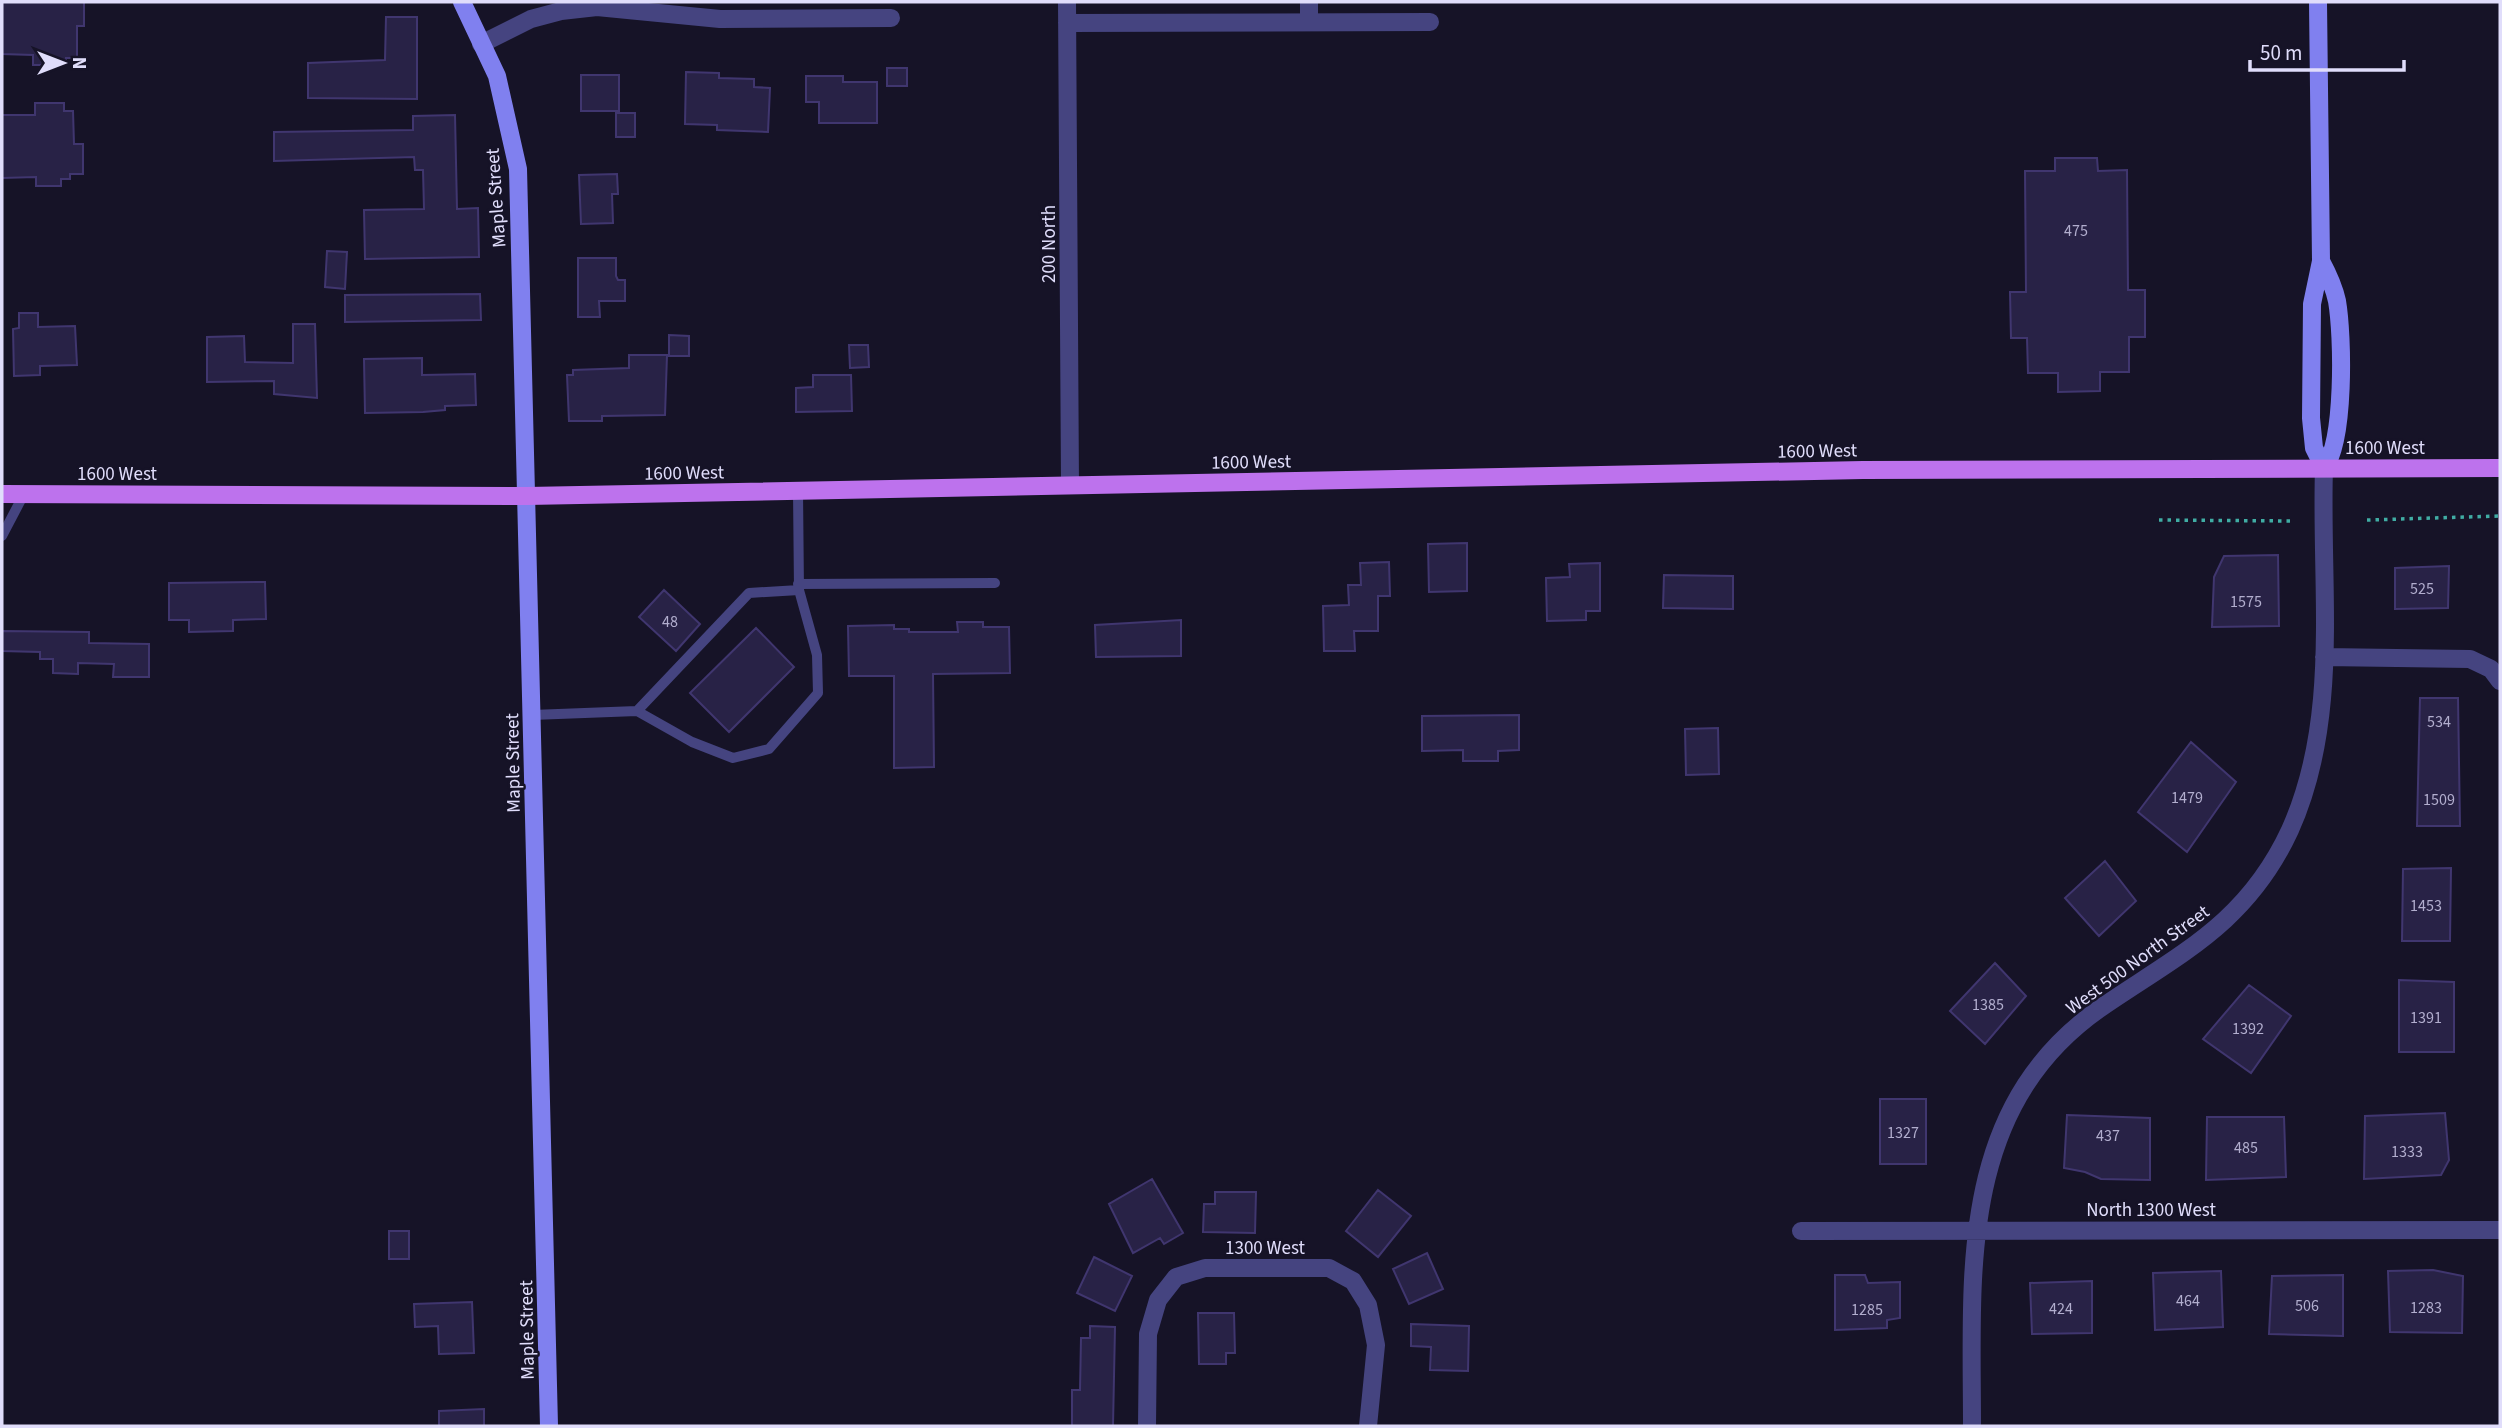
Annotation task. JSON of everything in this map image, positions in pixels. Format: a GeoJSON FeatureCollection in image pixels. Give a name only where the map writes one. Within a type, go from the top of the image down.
{"type":"FeatureCollection","features":[{"type":"Feature","properties":{"kind":"main road","name":"1600 West"},"geometry":{"type":"LineString","coordinates":[[2,494],[527,496],[1863,470],[2500,467]]}},
{"type":"Feature","properties":{"kind":"street","name":"Maple Street"},"geometry":{"type":"LineString","coordinates":[[462,2],[497,76],[518,169],[550,1426]]}},
{"type":"Feature","properties":{"kind":"street","name":"200 North"},"geometry":{"type":"LineString","coordinates":[[1067,2],[1070,485]]}},
{"type":"Feature","properties":{"kind":"street"},"geometry":{"type":"LineString","coordinates":[[1309,2],[1309,23]]}},
{"type":"Feature","properties":{"kind":"street"},"geometry":{"type":"LineString","coordinates":[[2318,2],[2321,261],[2312,304],[2311,418],[2314,448],[2323,468],[2331,459],[2338,433],[2338,318],[2333,288],[2321,261]]}},
{"type":"Feature","properties":{"kind":"street"},"geometry":{"type":"LineString","coordinates":[[481,44],[531,19],[585,8],[720,10],[891,18]]}},
{"type":"Feature","properties":{"kind":"street"},"geometry":{"type":"LineString","coordinates":[[1067,23],[1430,22]]}},
{"type":"Feature","properties":{"kind":"street","name":"West 500 North Street"},"geometry":{"type":"LineString","coordinates":[[1972,1426],[1972,1267],[1975,1230],[1984,1182],[1998,1141],[2017,1100],[2043,1061],[2100,1008],[2208,937],[2248,897],[2276,857],[2310,776],[2320,720],[2323,657],[2323,468]]}},
{"type":"Feature","properties":{"kind":"street"},"geometry":{"type":"LineString","coordinates":[[2323,657],[2470,659],[2481,663],[2499,680]]}},
{"type":"Feature","properties":{"kind":"street","name":"North 1300 West"},"geometry":{"type":"LineString","coordinates":[[1801,1231],[2500,1230]]}},
{"type":"Feature","properties":{"kind":"street","name":"1300 West"},"geometry":{"type":"LineString","coordinates":[[1147,1426],[1148,1334],[1158,1300],[1176,1277],[1205,1268],[1329,1268],[1353,1281],[1368,1304],[1376,1345],[1368,1426]]}},
{"type":"Feature","properties":{"kind":"lane"},"geometry":{"type":"LineString","coordinates":[[532,715],[637,711],[692,742],[733,758],[769,749],[818,692],[817,655],[798,587],[798,491]]}},
{"type":"Feature","properties":{"kind":"lane"},"geometry":{"type":"LineString","coordinates":[[2,536],[24,494]]}},
{"type":"Feature","properties":{"kind":"lane"},"geometry":{"type":"LineString","coordinates":[[637,711],[750,593],[798,587],[995,583]]}},
{"type":"Feature","properties":{"kind":"path"},"geometry":{"type":"LineString","coordinates":[[2367,520],[2500,516]]}},
{"type":"Feature","properties":{"kind":"path"},"geometry":{"type":"LineString","coordinates":[[2159,520],[2291,521]]}},
{"type":"Feature","properties":{"kind":"building"},"geometry":{"type":"Polygon","coordinates":[[[2,2],[84,2],[84,26],[77,26],[77,58],[66,58],[66,65],[33,65],[33,55],[2,54],[2,2]]]}},
{"type":"Feature","properties":{"kind":"building"},"geometry":{"type":"Polygon","coordinates":[[[386,17],[417,17],[417,99],[308,98],[308,63],[385,60],[386,17]]]}},
{"type":"Feature","properties":{"kind":"building"},"geometry":{"type":"Polygon","coordinates":[[[887,68],[907,68],[907,86],[887,86],[887,68]]]}},
{"type":"Feature","properties":{"kind":"building"},"geometry":{"type":"Polygon","coordinates":[[[686,72],[719,73],[719,78],[754,79],[754,87],[770,88],[768,132],[717,130],[717,125],[685,124],[686,72]]]}},
{"type":"Feature","properties":{"kind":"building"},"geometry":{"type":"Polygon","coordinates":[[[581,75],[619,75],[619,111],[581,111],[581,75]]]}},
{"type":"Feature","properties":{"kind":"building"},"geometry":{"type":"Polygon","coordinates":[[[806,76],[843,76],[843,82],[877,82],[877,123],[819,123],[819,102],[806,102],[806,76]]]}},
{"type":"Feature","properties":{"kind":"building"},"geometry":{"type":"Polygon","coordinates":[[[35,103],[64,103],[64,111],[73,111],[74,144],[83,144],[83,174],[70,174],[70,179],[61,179],[61,186],[36,186],[36,177],[2,178],[2,115],[35,115],[35,103]]]}},
{"type":"Feature","properties":{"kind":"building"},"geometry":{"type":"Polygon","coordinates":[[[616,113],[635,113],[635,137],[616,137],[616,113]]]}},
{"type":"Feature","properties":{"kind":"building"},"geometry":{"type":"Polygon","coordinates":[[[455,115],[457,209],[478,208],[479,257],[365,259],[364,210],[424,209],[423,170],[415,170],[414,157],[274,161],[274,132],[413,130],[413,116],[455,115]]]}},
{"type":"Feature","properties":{"kind":"building"},"geometry":{"type":"Polygon","coordinates":[[[2055,158],[2097,158],[2098,171],[2127,170],[2128,290],[2145,290],[2145,337],[2129,337],[2129,372],[2100,372],[2100,391],[2058,392],[2058,373],[2028,373],[2027,338],[2011,338],[2010,292],[2026,292],[2025,171],[2055,171],[2055,158]]]}},
{"type":"Feature","properties":{"kind":"building"},"geometry":{"type":"Polygon","coordinates":[[[617,174],[618,194],[612,194],[613,223],[581,224],[579,175],[617,174]]]}},
{"type":"Feature","properties":{"kind":"building"},"geometry":{"type":"Polygon","coordinates":[[[327,251],[347,252],[345,289],[325,287],[327,251]]]}},
{"type":"Feature","properties":{"kind":"building"},"geometry":{"type":"Polygon","coordinates":[[[578,258],[616,258],[616,276],[618,280],[625,280],[625,301],[599,301],[600,317],[578,317],[578,258]]]}},
{"type":"Feature","properties":{"kind":"building"},"geometry":{"type":"Polygon","coordinates":[[[480,294],[481,320],[345,322],[345,295],[480,294]]]}},
{"type":"Feature","properties":{"kind":"building"},"geometry":{"type":"Polygon","coordinates":[[[19,313],[38,313],[38,327],[75,326],[77,365],[40,366],[40,375],[14,376],[13,329],[19,328],[19,313]]]}},
{"type":"Feature","properties":{"kind":"building"},"geometry":{"type":"Polygon","coordinates":[[[293,324],[315,324],[317,398],[274,394],[274,381],[207,382],[207,337],[244,336],[245,362],[293,363],[293,324]]]}},
{"type":"Feature","properties":{"kind":"building"},"geometry":{"type":"Polygon","coordinates":[[[669,335],[689,336],[689,356],[669,356],[669,335]]]}},
{"type":"Feature","properties":{"kind":"building"},"geometry":{"type":"Polygon","coordinates":[[[849,345],[868,345],[869,367],[850,368],[849,345]]]}},
{"type":"Feature","properties":{"kind":"building"},"geometry":{"type":"Polygon","coordinates":[[[629,355],[667,355],[665,415],[602,416],[602,421],[569,421],[567,375],[573,375],[573,370],[629,368],[629,355]]]}},
{"type":"Feature","properties":{"kind":"building"},"geometry":{"type":"Polygon","coordinates":[[[422,358],[422,375],[475,374],[476,405],[445,406],[445,410],[423,412],[365,413],[364,359],[422,358]]]}},
{"type":"Feature","properties":{"kind":"building"},"geometry":{"type":"Polygon","coordinates":[[[813,375],[851,375],[852,411],[796,412],[796,388],[813,387],[813,375]]]}},
{"type":"Feature","properties":{"kind":"building"},"geometry":{"type":"Polygon","coordinates":[[[1467,543],[1467,591],[1429,592],[1428,544],[1467,543]]]}},
{"type":"Feature","properties":{"kind":"building"},"geometry":{"type":"Polygon","coordinates":[[[2278,555],[2279,626],[2212,627],[2214,577],[2224,556],[2278,555]]]}},
{"type":"Feature","properties":{"kind":"building"},"geometry":{"type":"Polygon","coordinates":[[[1389,562],[1390,596],[1378,596],[1378,631],[1354,631],[1355,651],[1324,651],[1323,606],[1349,605],[1348,585],[1361,585],[1360,563],[1389,562]]]}},
{"type":"Feature","properties":{"kind":"building"},"geometry":{"type":"Polygon","coordinates":[[[1600,563],[1600,611],[1586,611],[1586,620],[1547,621],[1546,578],[1570,577],[1569,564],[1600,563]]]}},
{"type":"Feature","properties":{"kind":"building"},"geometry":{"type":"Polygon","coordinates":[[[2449,566],[2448,608],[2395,609],[2395,568],[2449,566]]]}},
{"type":"Feature","properties":{"kind":"building"},"geometry":{"type":"Polygon","coordinates":[[[1664,575],[1733,576],[1733,609],[1663,608],[1664,575]]]}},
{"type":"Feature","properties":{"kind":"building"},"geometry":{"type":"Polygon","coordinates":[[[265,582],[266,619],[233,620],[233,631],[189,632],[189,620],[169,620],[169,583],[265,582]]]}},
{"type":"Feature","properties":{"kind":"building"},"geometry":{"type":"Polygon","coordinates":[[[664,590],[700,624],[676,651],[639,617],[664,590]]]}},
{"type":"Feature","properties":{"kind":"building"},"geometry":{"type":"Polygon","coordinates":[[[1181,620],[1181,656],[1096,657],[1095,625],[1181,620]]]}},
{"type":"Feature","properties":{"kind":"building"},"geometry":{"type":"Polygon","coordinates":[[[957,622],[983,622],[983,627],[1009,627],[1010,673],[933,674],[934,767],[894,768],[894,676],[849,676],[848,626],[894,625],[894,629],[909,629],[909,632],[958,632],[957,622]]]}},
{"type":"Feature","properties":{"kind":"building"},"geometry":{"type":"Polygon","coordinates":[[[756,628],[794,667],[729,732],[690,693],[756,628]]]}},
{"type":"Feature","properties":{"kind":"building"},"geometry":{"type":"Polygon","coordinates":[[[2,631],[89,632],[89,643],[149,644],[149,677],[113,677],[114,664],[78,663],[78,674],[53,673],[53,659],[40,659],[40,652],[2,651],[2,631]]]}},
{"type":"Feature","properties":{"kind":"building"},"geometry":{"type":"Polygon","coordinates":[[[2420,698],[2458,698],[2460,826],[2417,826],[2420,698]]]}},
{"type":"Feature","properties":{"kind":"building"},"geometry":{"type":"Polygon","coordinates":[[[1519,715],[1519,750],[1498,751],[1498,761],[1463,761],[1463,750],[1422,751],[1422,716],[1519,715]]]}},
{"type":"Feature","properties":{"kind":"building"},"geometry":{"type":"Polygon","coordinates":[[[1718,728],[1719,774],[1686,775],[1685,729],[1718,728]]]}},
{"type":"Feature","properties":{"kind":"building"},"geometry":{"type":"Polygon","coordinates":[[[2191,742],[2236,782],[2187,852],[2138,812],[2191,742]]]}},
{"type":"Feature","properties":{"kind":"building"},"geometry":{"type":"Polygon","coordinates":[[[2105,861],[2136,901],[2099,936],[2065,898],[2105,861]]]}},
{"type":"Feature","properties":{"kind":"building"},"geometry":{"type":"Polygon","coordinates":[[[2451,868],[2450,941],[2402,941],[2403,869],[2451,868]]]}},
{"type":"Feature","properties":{"kind":"building"},"geometry":{"type":"Polygon","coordinates":[[[1995,963],[2026,996],[1985,1044],[1950,1011],[1995,963]]]}},
{"type":"Feature","properties":{"kind":"building"},"geometry":{"type":"Polygon","coordinates":[[[2399,980],[2454,982],[2454,1052],[2399,1052],[2399,980]]]}},
{"type":"Feature","properties":{"kind":"building"},"geometry":{"type":"Polygon","coordinates":[[[2249,985],[2291,1016],[2251,1073],[2203,1039],[2249,985]]]}},
{"type":"Feature","properties":{"kind":"building"},"geometry":{"type":"Polygon","coordinates":[[[1880,1099],[1926,1099],[1926,1164],[1880,1164],[1880,1099]]]}},
{"type":"Feature","properties":{"kind":"building"},"geometry":{"type":"Polygon","coordinates":[[[2445,1113],[2449,1160],[2441,1175],[2364,1179],[2365,1116],[2445,1113]]]}},
{"type":"Feature","properties":{"kind":"building"},"geometry":{"type":"Polygon","coordinates":[[[2067,1115],[2150,1118],[2150,1180],[2101,1179],[2085,1172],[2064,1168],[2067,1115]]]}},
{"type":"Feature","properties":{"kind":"building"},"geometry":{"type":"Polygon","coordinates":[[[2207,1117],[2284,1117],[2286,1177],[2206,1180],[2207,1117]]]}},
{"type":"Feature","properties":{"kind":"building"},"geometry":{"type":"Polygon","coordinates":[[[1152,1179],[1183,1233],[1164,1244],[1160,1238],[1133,1253],[1109,1204],[1152,1179]]]}},
{"type":"Feature","properties":{"kind":"building"},"geometry":{"type":"Polygon","coordinates":[[[1378,1190],[1411,1216],[1378,1257],[1346,1231],[1378,1190]]]}},
{"type":"Feature","properties":{"kind":"building"},"geometry":{"type":"Polygon","coordinates":[[[1215,1192],[1256,1192],[1255,1233],[1203,1232],[1204,1204],[1215,1204],[1215,1192]]]}},
{"type":"Feature","properties":{"kind":"building"},"geometry":{"type":"Polygon","coordinates":[[[389,1231],[409,1231],[409,1259],[389,1259],[389,1231]]]}},
{"type":"Feature","properties":{"kind":"building"},"geometry":{"type":"Polygon","coordinates":[[[1427,1253],[1443,1289],[1409,1304],[1393,1269],[1427,1253]]]}},
{"type":"Feature","properties":{"kind":"building"},"geometry":{"type":"Polygon","coordinates":[[[1094,1257],[1132,1276],[1115,1311],[1077,1293],[1094,1257]]]}},
{"type":"Feature","properties":{"kind":"building"},"geometry":{"type":"Polygon","coordinates":[[[2433,1270],[2463,1276],[2462,1333],[2390,1332],[2388,1271],[2433,1270]]]}},
{"type":"Feature","properties":{"kind":"building"},"geometry":{"type":"Polygon","coordinates":[[[2221,1271],[2223,1327],[2155,1330],[2153,1273],[2221,1271]]]}},
{"type":"Feature","properties":{"kind":"building"},"geometry":{"type":"Polygon","coordinates":[[[1835,1275],[1865,1275],[1868,1283],[1900,1282],[1900,1318],[1887,1320],[1887,1328],[1835,1330],[1835,1275]]]}},
{"type":"Feature","properties":{"kind":"building"},"geometry":{"type":"Polygon","coordinates":[[[2343,1275],[2343,1336],[2269,1334],[2272,1276],[2343,1275]]]}},
{"type":"Feature","properties":{"kind":"building"},"geometry":{"type":"Polygon","coordinates":[[[2092,1281],[2092,1333],[2032,1334],[2030,1283],[2092,1281]]]}},
{"type":"Feature","properties":{"kind":"building"},"geometry":{"type":"Polygon","coordinates":[[[472,1302],[474,1353],[439,1354],[438,1326],[415,1327],[414,1304],[472,1302]]]}},
{"type":"Feature","properties":{"kind":"building"},"geometry":{"type":"Polygon","coordinates":[[[1198,1313],[1234,1313],[1235,1353],[1226,1353],[1226,1364],[1199,1364],[1198,1313]]]}},
{"type":"Feature","properties":{"kind":"building"},"geometry":{"type":"Polygon","coordinates":[[[1411,1324],[1469,1326],[1468,1371],[1430,1370],[1431,1347],[1411,1346],[1411,1324]]]}},
{"type":"Feature","properties":{"kind":"building"},"geometry":{"type":"Polygon","coordinates":[[[1090,1326],[1115,1327],[1113,1426],[1072,1426],[1072,1390],[1080,1390],[1081,1338],[1090,1338],[1090,1326]]]}},
{"type":"Feature","properties":{"kind":"building"},"geometry":{"type":"Polygon","coordinates":[[[484,1409],[484,1426],[439,1426],[439,1411],[484,1409]]]}}]}
